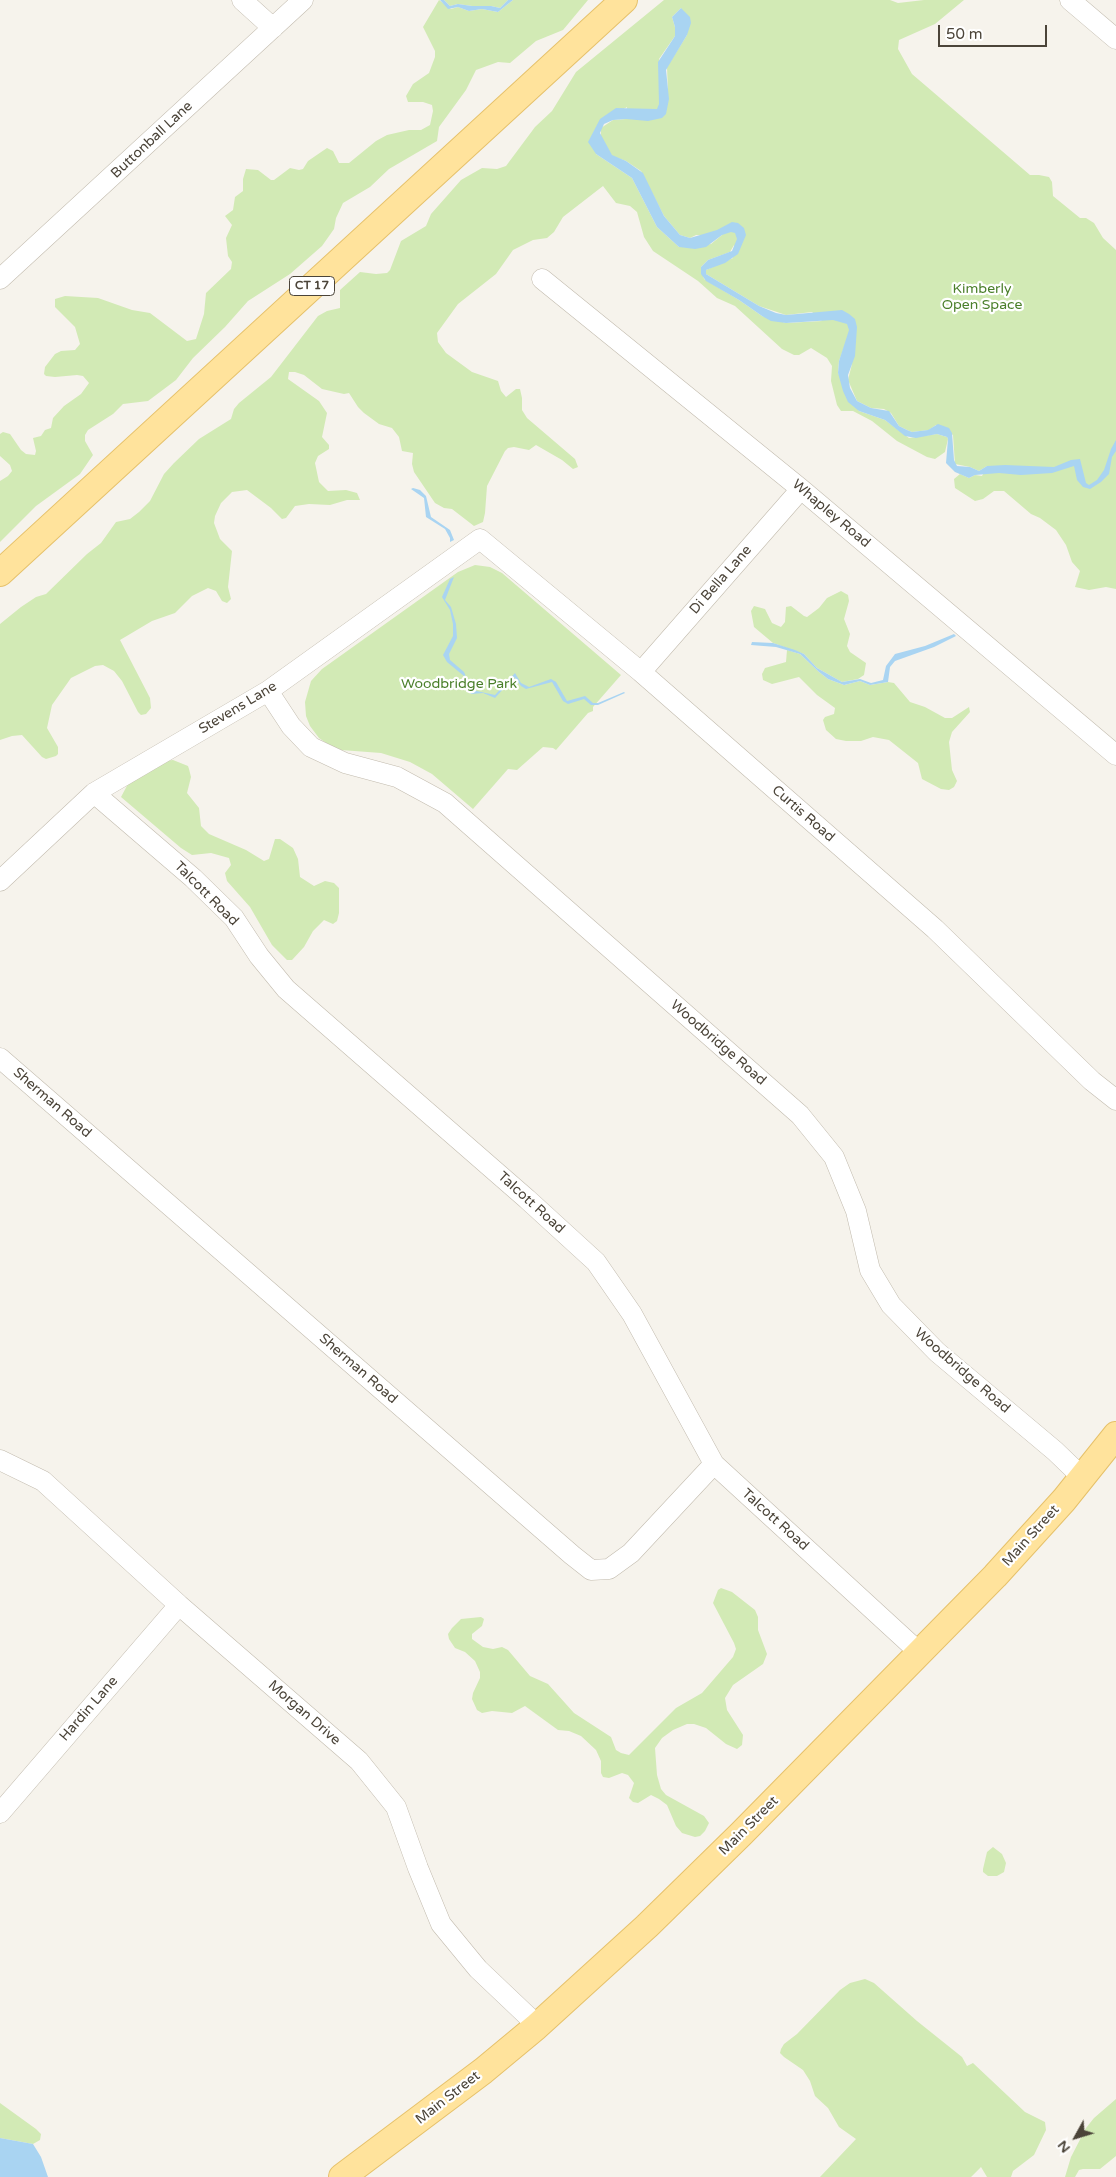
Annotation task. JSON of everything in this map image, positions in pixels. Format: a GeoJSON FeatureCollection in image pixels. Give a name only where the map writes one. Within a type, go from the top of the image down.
{"type":"FeatureCollection","features":[{"type":"Feature","properties":{"kind":"main road","name":"CT 17"},"geometry":{"type":"LineString","coordinates":[[0,573],[624,0]]}},
{"type":"Feature","properties":{"kind":"main road","name":"Main Street"},"geometry":{"type":"LineString","coordinates":[[342,2177],[428,2114],[538,2025],[701,1874],[995,1576],[1082,1477],[1116,1435]]}},
{"type":"Feature","properties":{"kind":"street"},"geometry":{"type":"LineString","coordinates":[[242,0],[274,28]]}},
{"type":"Feature","properties":{"kind":"street","name":"Buttonball Lane"},"geometry":{"type":"LineString","coordinates":[[0,279],[303,0]]}},
{"type":"Feature","properties":{"kind":"street"},"geometry":{"type":"LineString","coordinates":[[1070,0],[1116,39]]}},
{"type":"Feature","properties":{"kind":"street","name":"Whapley Road"},"geometry":{"type":"LineString","coordinates":[[542,278],[801,489],[1116,755]]}},
{"type":"Feature","properties":{"kind":"street","name":"Di Bella Lane"},"geometry":{"type":"LineString","coordinates":[[641,672],[801,489]]}},
{"type":"Feature","properties":{"kind":"street","name":"Curtis Road"},"geometry":{"type":"LineString","coordinates":[[480,538],[641,672],[934,929],[1092,1081],[1116,1100]]}},
{"type":"Feature","properties":{"kind":"street","name":"Stevens Lane"},"geometry":{"type":"LineString","coordinates":[[0,881],[94,793],[268,691],[480,538]]}},
{"type":"Feature","properties":{"kind":"street","name":"Woodbridge Road"},"geometry":{"type":"LineString","coordinates":[[268,691],[291,726],[311,747],[345,763],[397,777],[445,803],[800,1115],[834,1157],[856,1211],[870,1270],[891,1305],[937,1352],[1055,1451],[1082,1477]]}},
{"type":"Feature","properties":{"kind":"street","name":"Talcott Road"},"geometry":{"type":"LineString","coordinates":[[94,793],[193,878],[234,918],[259,956],[286,989],[527,1199],[596,1262],[632,1314],[714,1464],[920,1653]]}},
{"type":"Feature","properties":{"kind":"street","name":"Sherman Road"},"geometry":{"type":"LineString","coordinates":[[0,1058],[564,1549],[591,1570],[608,1569],[631,1553],[714,1464]]}},
{"type":"Feature","properties":{"kind":"street","name":"Morgan Drive"},"geometry":{"type":"LineString","coordinates":[[0,1460],[43,1481],[179,1605],[359,1761],[396,1807],[441,1924],[478,1969],[538,2025]]}},
{"type":"Feature","properties":{"kind":"street","name":"Hardin Lane"},"geometry":{"type":"LineString","coordinates":[[0,1813],[179,1605]]}},
{"type":"Feature","properties":{"kind":"green space"},"geometry":{"type":"Polygon","coordinates":[[[439,0],[451,9],[458,7],[469,11],[482,9],[498,12],[513,0],[588,0],[563,30],[536,41],[510,63],[498,62],[476,70],[466,90],[439,127],[437,141],[389,169],[370,187],[343,203],[336,218],[334,229],[322,246],[290,274],[248,301],[225,327],[193,358],[176,380],[148,401],[123,404],[113,414],[88,430],[85,435],[85,441],[93,455],[80,474],[36,506],[0,542],[0,481],[12,471],[10,465],[0,456],[0,434],[3,432],[10,434],[21,450],[26,454],[35,455],[33,438],[41,436],[45,430],[51,428],[53,418],[64,406],[81,394],[89,383],[83,376],[55,377],[44,374],[45,367],[55,354],[61,351],[75,350],[80,344],[75,327],[55,307],[55,299],[65,296],[98,298],[132,310],[150,313],[187,341],[196,339],[204,314],[206,293],[231,269],[232,262],[228,256],[226,238],[232,225],[225,216],[233,210],[235,197],[243,191],[243,179],[246,169],[258,170],[271,180],[274,180],[290,168],[303,169],[308,161],[327,148],[333,151],[339,163],[349,163],[376,141],[387,135],[409,130],[421,130],[430,125],[433,111],[432,105],[423,102],[408,102],[406,96],[413,84],[429,73],[435,57],[435,51],[423,27],[439,0]]]}},
{"type":"Feature","properties":{"kind":"green space"},"geometry":{"type":"Polygon","coordinates":[[[444,0],[508,0],[500,8],[458,4],[450,6],[444,0]]]}},
{"type":"Feature","properties":{"kind":"green space","name":"Kimberly Open Space"},"geometry":{"type":"Polygon","coordinates":[[[664,0],[890,0],[898,3],[924,0],[964,0],[935,24],[899,40],[898,49],[912,74],[1030,175],[1049,177],[1052,182],[1053,196],[1080,218],[1086,218],[1094,223],[1103,238],[1116,250],[1116,589],[1106,587],[1089,590],[1075,587],[1080,571],[1072,562],[1066,545],[1056,530],[1031,514],[1004,491],[994,491],[983,499],[975,501],[955,488],[954,479],[960,474],[969,478],[975,475],[982,476],[987,466],[979,471],[955,464],[953,435],[936,425],[929,430],[912,432],[899,426],[891,413],[884,409],[871,408],[857,401],[848,380],[852,364],[846,342],[839,361],[838,373],[859,411],[885,420],[909,438],[937,434],[947,437],[945,452],[935,459],[927,457],[897,441],[872,421],[853,411],[841,411],[837,405],[831,381],[832,366],[827,358],[811,348],[799,355],[794,355],[782,349],[735,306],[717,298],[698,281],[653,251],[644,237],[637,212],[630,206],[616,203],[603,186],[563,217],[554,232],[547,238],[533,240],[513,250],[496,274],[458,304],[437,333],[438,342],[446,353],[472,372],[498,381],[501,391],[506,397],[516,389],[520,389],[522,410],[527,418],[575,459],[578,467],[573,469],[562,460],[536,445],[529,450],[514,447],[508,448],[487,486],[483,522],[474,526],[452,509],[444,508],[435,503],[414,472],[412,464],[413,453],[402,451],[399,437],[392,428],[379,424],[364,413],[349,393],[344,394],[322,389],[304,375],[289,372],[288,379],[319,401],[327,413],[322,437],[329,445],[329,449],[318,456],[315,463],[319,482],[328,491],[346,490],[357,493],[360,500],[347,500],[330,505],[309,504],[295,506],[286,518],[282,519],[247,490],[232,492],[221,503],[214,523],[220,539],[232,551],[228,587],[231,599],[227,603],[222,601],[216,591],[208,588],[192,596],[175,613],[152,621],[120,640],[150,698],[151,708],[146,714],[141,715],[138,712],[122,681],[114,671],[103,665],[95,666],[71,678],[52,705],[47,728],[58,747],[58,754],[56,756],[46,759],[42,757],[22,735],[0,740],[0,624],[36,597],[46,594],[101,543],[116,522],[130,519],[139,512],[150,501],[164,474],[174,463],[199,439],[231,419],[234,409],[239,403],[271,377],[318,316],[327,311],[340,308],[340,290],[360,272],[376,274],[387,273],[390,270],[401,241],[426,226],[431,214],[461,180],[482,168],[497,169],[506,166],[535,127],[552,111],[576,72],[664,0]],[[681,8],[672,17],[675,36],[659,59],[668,92],[667,67],[687,35],[681,8]],[[627,107],[598,125],[593,133],[596,154],[632,178],[657,227],[679,247],[711,244],[722,235],[696,235],[690,238],[680,235],[664,216],[641,171],[626,161],[612,156],[601,138],[601,128],[613,120],[626,119],[627,107]],[[734,245],[730,252],[708,260],[701,267],[704,279],[762,316],[786,323],[822,321],[812,312],[786,315],[759,306],[706,274],[706,270],[733,258],[734,245]]]}},
{"type":"Feature","properties":{"kind":"green space","name":"Woodbridge Park"},"geometry":{"type":"Polygon","coordinates":[[[475,565],[490,567],[502,573],[621,675],[593,707],[593,711],[588,713],[556,750],[543,747],[517,770],[508,769],[473,809],[432,774],[410,762],[381,753],[341,750],[329,745],[319,738],[310,726],[306,716],[305,702],[311,681],[322,669],[458,572],[475,565]]]}},
{"type":"Feature","properties":{"kind":"green space"},"geometry":{"type":"Polygon","coordinates":[[[841,591],[848,595],[849,601],[844,619],[850,634],[847,646],[850,652],[866,663],[864,675],[858,679],[842,682],[817,668],[804,654],[773,643],[754,627],[751,611],[754,606],[765,609],[772,623],[781,627],[785,622],[786,607],[791,606],[807,617],[819,608],[827,598],[841,591]]]}},
{"type":"Feature","properties":{"kind":"green space"},"geometry":{"type":"Polygon","coordinates":[[[787,650],[800,654],[828,679],[844,685],[860,681],[870,685],[894,683],[910,702],[925,707],[945,718],[952,718],[969,707],[970,712],[952,732],[949,742],[952,770],[957,781],[954,787],[949,790],[941,789],[922,779],[918,763],[889,740],[873,737],[861,741],[836,739],[826,730],[823,720],[825,717],[834,714],[835,708],[817,695],[799,677],[772,684],[763,680],[762,674],[765,668],[786,662],[787,650]]]}},
{"type":"Feature","properties":{"kind":"green space"},"geometry":{"type":"Polygon","coordinates":[[[173,760],[188,766],[191,777],[187,793],[199,808],[201,826],[209,834],[246,850],[264,861],[269,859],[275,839],[280,839],[293,848],[298,859],[300,877],[314,886],[325,881],[334,883],[339,888],[339,913],[337,921],[333,924],[324,920],[313,931],[304,947],[292,960],[287,960],[272,945],[250,907],[227,881],[225,873],[231,865],[229,858],[211,853],[192,855],[181,848],[121,797],[129,782],[165,761],[173,760]]]}},
{"type":"Feature","properties":{"kind":"green space"},"geometry":{"type":"Polygon","coordinates":[[[721,1588],[732,1592],[755,1610],[758,1617],[758,1630],[767,1654],[763,1664],[733,1685],[725,1698],[727,1710],[743,1735],[742,1745],[737,1749],[726,1744],[706,1728],[687,1724],[673,1730],[662,1738],[655,1748],[657,1775],[661,1789],[666,1795],[704,1816],[709,1823],[700,1836],[695,1837],[682,1833],[676,1826],[667,1805],[659,1799],[651,1795],[638,1803],[633,1802],[629,1798],[634,1783],[628,1775],[622,1773],[609,1778],[603,1777],[601,1761],[596,1750],[581,1736],[569,1731],[558,1730],[525,1706],[512,1713],[492,1711],[482,1713],[477,1710],[472,1699],[480,1678],[480,1672],[475,1661],[465,1652],[455,1648],[448,1634],[461,1619],[481,1617],[484,1619],[482,1626],[472,1634],[472,1639],[483,1647],[493,1649],[502,1647],[508,1650],[530,1676],[548,1684],[574,1713],[611,1737],[616,1750],[629,1755],[676,1708],[702,1693],[733,1657],[736,1649],[734,1643],[713,1603],[718,1590],[721,1588]]]}},
{"type":"Feature","properties":{"kind":"green space"},"geometry":{"type":"Polygon","coordinates":[[[993,1847],[1002,1854],[1006,1863],[1004,1872],[997,1876],[988,1876],[983,1872],[983,1869],[987,1852],[993,1847]]]}},
{"type":"Feature","properties":{"kind":"green space"},"geometry":{"type":"Polygon","coordinates":[[[865,1979],[874,1983],[962,2057],[967,2066],[973,2063],[1025,2112],[1045,2122],[1046,2130],[1034,2155],[1013,2171],[1011,2177],[987,2177],[981,2167],[971,2177],[820,2177],[856,2139],[839,2127],[828,2108],[815,2096],[810,2081],[803,2070],[780,2053],[784,2044],[797,2034],[840,1990],[850,1983],[865,1979]]]}},
{"type":"Feature","properties":{"kind":"green space"},"geometry":{"type":"Polygon","coordinates":[[[1116,2099],[1116,2156],[1100,2169],[1083,2169],[1079,2170],[1075,2177],[1065,2177],[1071,2157],[1086,2128],[1094,2118],[1116,2099]]]}},
{"type":"Feature","properties":{"kind":"green space"},"geometry":{"type":"Polygon","coordinates":[[[0,2103],[36,2129],[41,2134],[40,2140],[33,2144],[0,2138],[0,2103]]]}},
{"type":"Feature","properties":{"kind":"water"},"geometry":{"type":"Polygon","coordinates":[[[440,0],[444,0],[450,6],[458,4],[500,8],[508,0],[513,0],[498,12],[482,9],[469,11],[458,7],[448,9],[440,0]]]}},
{"type":"Feature","properties":{"kind":"water"},"geometry":{"type":"Polygon","coordinates":[[[681,8],[690,17],[691,23],[687,35],[666,70],[669,99],[666,114],[662,118],[648,121],[613,120],[604,124],[600,133],[612,155],[626,161],[643,173],[664,216],[680,235],[690,238],[717,230],[732,222],[738,223],[744,228],[746,235],[738,254],[725,263],[706,270],[706,274],[759,306],[776,313],[786,315],[842,310],[849,314],[855,319],[857,327],[855,356],[848,375],[850,388],[857,401],[871,408],[889,411],[899,426],[912,432],[928,430],[938,424],[949,428],[952,433],[954,460],[957,466],[970,467],[979,471],[987,466],[1005,465],[1054,467],[1071,460],[1080,459],[1086,483],[1089,485],[1097,480],[1104,470],[1116,440],[1116,451],[1112,457],[1109,474],[1101,482],[1090,489],[1083,487],[1077,480],[1074,466],[1052,473],[1021,475],[999,473],[975,475],[969,478],[955,472],[946,463],[947,437],[937,434],[916,438],[905,436],[885,420],[859,411],[848,402],[838,373],[839,361],[849,330],[847,324],[833,320],[786,323],[771,321],[706,281],[701,274],[701,267],[708,260],[732,251],[737,239],[735,233],[731,232],[722,235],[706,247],[695,249],[679,247],[657,227],[632,178],[596,154],[588,142],[600,119],[616,108],[657,109],[659,104],[658,62],[675,36],[672,17],[681,8]]]}},
{"type":"Feature","properties":{"kind":"water"},"geometry":{"type":"Polygon","coordinates":[[[411,489],[420,490],[426,496],[431,517],[450,530],[454,540],[450,542],[445,529],[426,517],[424,498],[411,489]]]}},
{"type":"Feature","properties":{"kind":"water"},"geometry":{"type":"Polygon","coordinates":[[[454,577],[445,600],[451,607],[456,624],[457,638],[449,654],[450,660],[464,672],[472,690],[495,695],[515,673],[521,683],[529,687],[551,679],[556,682],[567,701],[585,696],[593,703],[598,703],[625,693],[598,705],[591,705],[584,699],[568,704],[563,701],[552,682],[526,689],[514,677],[495,698],[483,693],[471,694],[464,676],[447,662],[443,655],[453,636],[453,624],[450,610],[442,597],[450,579],[454,577]]]}},
{"type":"Feature","properties":{"kind":"water"},"geometry":{"type":"Polygon","coordinates":[[[954,634],[956,636],[934,647],[895,661],[890,667],[888,682],[870,685],[860,681],[844,685],[828,679],[800,654],[776,647],[751,645],[752,642],[773,643],[804,654],[817,668],[842,682],[860,679],[871,683],[883,680],[886,666],[895,654],[925,646],[954,634]]]}},
{"type":"Feature","properties":{"kind":"water"},"geometry":{"type":"Polygon","coordinates":[[[0,2138],[33,2144],[41,2157],[48,2177],[0,2177],[0,2138]]]}}]}
